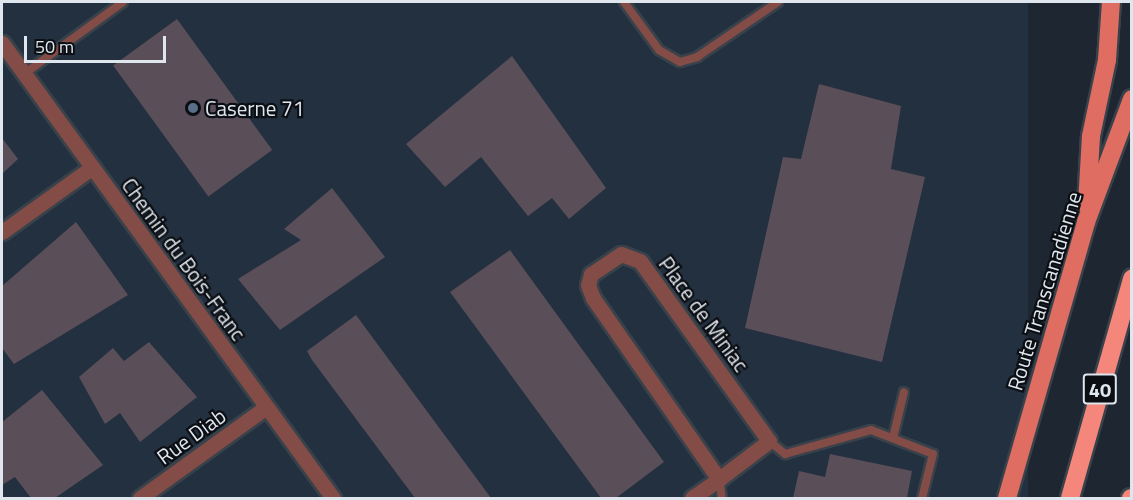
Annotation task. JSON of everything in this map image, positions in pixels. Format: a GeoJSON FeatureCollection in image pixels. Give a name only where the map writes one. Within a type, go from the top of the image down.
{"type":"FeatureCollection","features":[{"type":"Feature","properties":{"kind":"highway","name":"40"},"geometry":{"type":"LineString","coordinates":[[1070,498],[1131,279]]}},
{"type":"Feature","properties":{"kind":"main road"},"geometry":{"type":"LineString","coordinates":[[1086,222],[1091,136],[1107,60],[1111,2]]}},
{"type":"Feature","properties":{"kind":"main road","name":"Route Transcanadienne"},"geometry":{"type":"LineString","coordinates":[[1008,498],[1086,222],[1131,99]]}},
{"type":"Feature","properties":{"kind":"street","name":"Chemin du Bois-Franc"},"geometry":{"type":"LineString","coordinates":[[2,43],[333,498]]}},
{"type":"Feature","properties":{"kind":"street"},"geometry":{"type":"LineString","coordinates":[[2,232],[91,168]]}},
{"type":"Feature","properties":{"kind":"street","name":"Place de Miniac"},"geometry":{"type":"LineString","coordinates":[[719,478],[592,298],[588,285],[591,274],[621,254],[640,261],[770,441]]}},
{"type":"Feature","properties":{"kind":"street","name":"Rue Diab"},"geometry":{"type":"LineString","coordinates":[[140,498],[266,407]]}},
{"type":"Feature","properties":{"kind":"street"},"geometry":{"type":"LineString","coordinates":[[692,498],[770,441]]}},
{"type":"Feature","properties":{"kind":"lane"},"geometry":{"type":"LineString","coordinates":[[24,74],[123,2]]}},
{"type":"Feature","properties":{"kind":"lane"},"geometry":{"type":"LineString","coordinates":[[624,2],[659,50],[680,62],[697,57],[778,2]]}},
{"type":"Feature","properties":{"kind":"lane"},"geometry":{"type":"LineString","coordinates":[[893,438],[904,393]]}},
{"type":"Feature","properties":{"kind":"lane"},"geometry":{"type":"LineString","coordinates":[[770,441],[784,454],[871,429],[933,453],[922,498]]}},
{"type":"Feature","properties":{"kind":"lane"},"geometry":{"type":"LineString","coordinates":[[719,478],[722,498]]}},
{"type":"Feature","properties":{"kind":"shaded area"},"geometry":{"type":"Polygon","coordinates":[[[2,2],[1028,2],[1028,498],[2,498],[2,2]]]}},
{"type":"Feature","properties":{"kind":"building","name":"Caserne 71"},"geometry":{"type":"Polygon","coordinates":[[[177,19],[272,150],[208,196],[113,65],[177,19]]]}},
{"type":"Feature","properties":{"kind":"building"},"geometry":{"type":"Polygon","coordinates":[[[512,56],[606,188],[569,219],[552,198],[528,216],[481,157],[445,187],[406,144],[512,56]]]}},
{"type":"Feature","properties":{"kind":"building"},"geometry":{"type":"Polygon","coordinates":[[[819,84],[901,106],[891,169],[925,177],[882,362],[745,328],[783,157],[801,159],[819,84]]]}},
{"type":"Feature","properties":{"kind":"building"},"geometry":{"type":"Polygon","coordinates":[[[2,138],[18,159],[2,174],[2,138]]]}},
{"type":"Feature","properties":{"kind":"building"},"geometry":{"type":"Polygon","coordinates":[[[332,188],[385,257],[280,330],[238,279],[301,240],[284,229],[332,188]]]}},
{"type":"Feature","properties":{"kind":"building"},"geometry":{"type":"Polygon","coordinates":[[[76,222],[128,295],[14,364],[2,348],[2,286],[76,222]]]}},
{"type":"Feature","properties":{"kind":"building"},"geometry":{"type":"Polygon","coordinates":[[[510,250],[664,462],[616,498],[601,498],[450,292],[510,250]]]}},
{"type":"Feature","properties":{"kind":"building"},"geometry":{"type":"Polygon","coordinates":[[[356,315],[491,498],[415,498],[312,360],[307,351],[356,315]]]}},
{"type":"Feature","properties":{"kind":"building"},"geometry":{"type":"Polygon","coordinates":[[[149,342],[197,397],[140,442],[120,413],[105,424],[79,377],[113,348],[124,361],[149,342]]]}},
{"type":"Feature","properties":{"kind":"building"},"geometry":{"type":"Polygon","coordinates":[[[42,390],[103,465],[55,498],[31,498],[15,477],[2,485],[2,422],[42,390]]]}},
{"type":"Feature","properties":{"kind":"building"},"geometry":{"type":"Polygon","coordinates":[[[830,454],[912,471],[907,498],[793,498],[799,471],[825,477],[830,454]]]}},
{"type":"Feature","properties":{"kind":"place","name":"Caserne 71"},"geometry":{"type":"Point","coordinates":[193,108]}}]}
